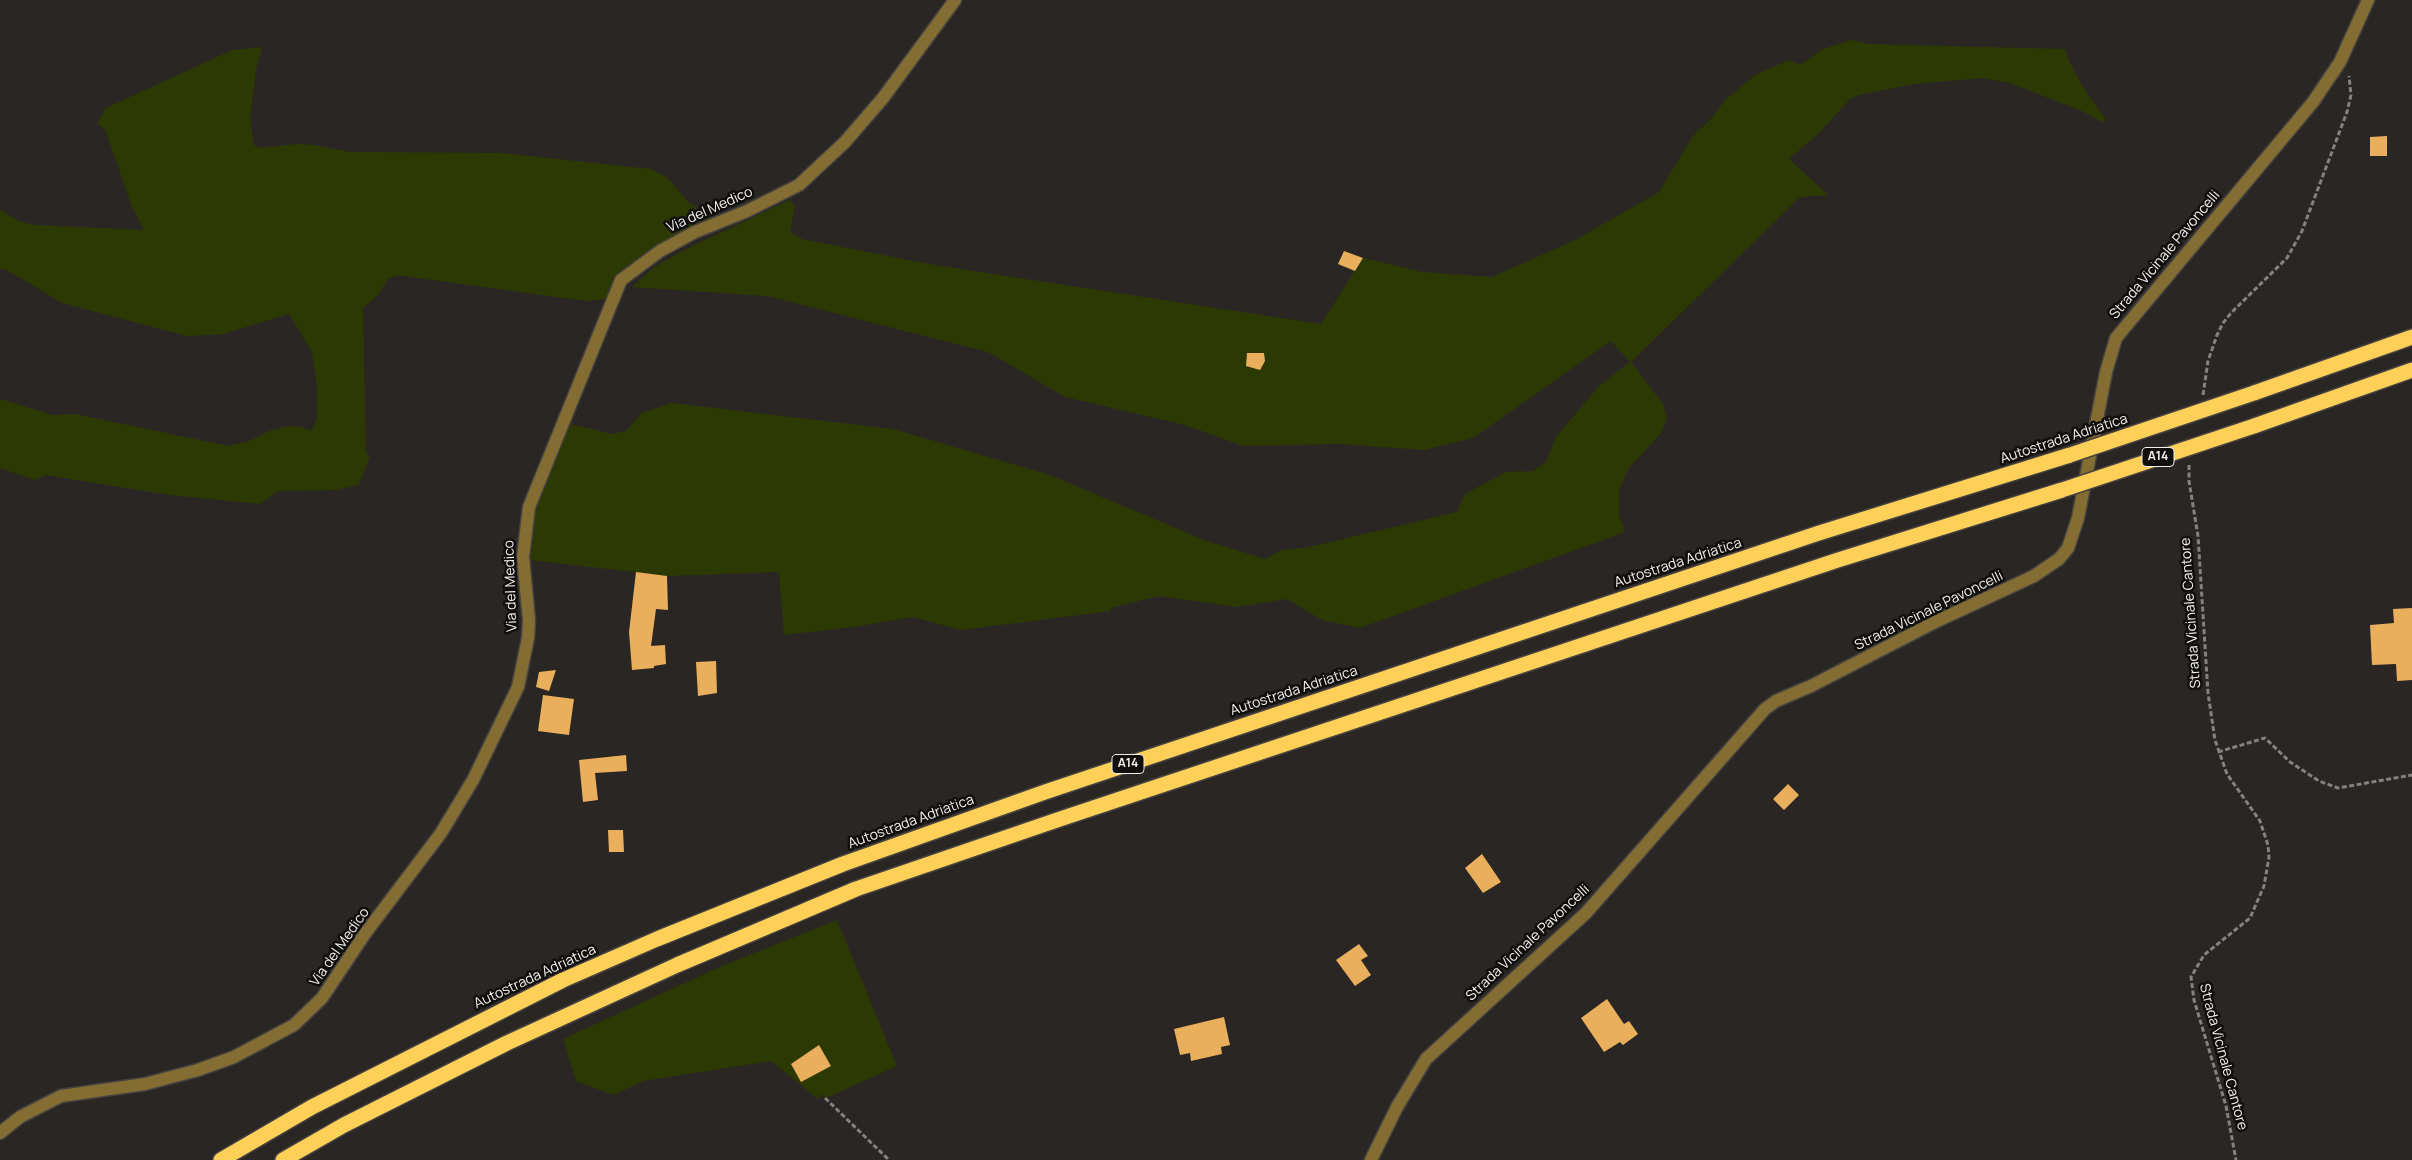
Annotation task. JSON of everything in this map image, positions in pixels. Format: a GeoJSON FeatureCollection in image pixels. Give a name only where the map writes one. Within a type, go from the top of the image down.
{"type":"FeatureCollection","features":[{"type":"Feature","properties":{"kind":"highway","name":"Autostrada Adriatica"},"geometry":{"type":"LineString","coordinates":[[221,1160],[312,1107],[563,980],[657,939],[843,864],[1044,792],[1819,533],[2070,455],[2412,337]]}},
{"type":"Feature","properties":{"kind":"highway","name":"A14"},"geometry":{"type":"LineString","coordinates":[[283,1160],[344,1125],[507,1043],[677,965],[856,889],[1060,819],[1838,560],[2062,490],[2254,426],[2412,370]]}},
{"type":"Feature","properties":{"kind":"street","name":"Via del Medico"},"geometry":{"type":"LineString","coordinates":[[0,1133],[20,1117],[61,1096],[145,1084],[198,1070],[234,1057],[294,1025],[322,998],[364,935],[441,833],[473,780],[518,687],[528,638],[523,557],[529,507],[621,280],[660,250],[695,232],[747,211],[800,185],[844,142],[883,98],[956,0]]}},
{"type":"Feature","properties":{"kind":"street","name":"Strada Vicinale Pavoncelli"},"geometry":{"type":"LineString","coordinates":[[1371,1160],[1397,1107],[1426,1059],[1586,913],[1765,709],[1776,701],[1811,686],[1934,622],[2034,576],[2059,559],[2068,548],[2078,518],[2106,372],[2116,338],[2260,167],[2312,102],[2340,62],[2368,0]]}},
{"type":"Feature","properties":{"kind":"path"},"geometry":{"type":"LineString","coordinates":[[2202,398],[2208,362],[2223,323],[2287,258],[2309,215],[2349,103],[2350,82],[2344,65],[2340,62]]}},
{"type":"Feature","properties":{"kind":"path","name":"Strada Vicinale Cantore"},"geometry":{"type":"LineString","coordinates":[[2190,462],[2188,471],[2198,536],[2208,693],[2218,752],[2227,774],[2260,821],[2268,845],[2269,856],[2263,890],[2250,918],[2204,955],[2191,977],[2194,1000],[2226,1106],[2236,1160]]}},
{"type":"Feature","properties":{"kind":"path"},"geometry":{"type":"LineString","coordinates":[[2218,752],[2265,738],[2290,762],[2319,781],[2338,788],[2412,775]]}},
{"type":"Feature","properties":{"kind":"path"},"geometry":{"type":"LineString","coordinates":[[825,1098],[889,1160]]}},
{"type":"Feature","properties":{"kind":"green space"},"geometry":{"type":"Polygon","coordinates":[[[1852,40],[1869,44],[2065,49],[2069,61],[2083,87],[2106,120],[2102,122],[2082,111],[2010,83],[1982,78],[1914,84],[1858,95],[1850,99],[1820,132],[1789,159],[1828,195],[1800,197],[1631,362],[1663,404],[1667,419],[1661,433],[1629,468],[1619,490],[1619,515],[1625,532],[1360,628],[1322,620],[1287,599],[1238,607],[1159,596],[1110,608],[1111,611],[961,630],[913,617],[854,627],[784,635],[779,572],[667,576],[531,560],[534,520],[543,483],[570,424],[612,434],[626,431],[642,413],[672,403],[893,429],[1050,475],[1204,540],[1265,559],[1282,550],[1305,548],[1457,512],[1465,494],[1506,472],[1533,471],[1546,462],[1556,437],[1599,386],[1630,362],[1611,341],[1473,438],[1424,450],[1341,444],[1243,446],[1185,425],[1065,397],[988,352],[767,296],[632,287],[653,268],[684,250],[790,200],[795,206],[790,232],[802,239],[934,265],[1321,324],[1363,258],[1423,272],[1492,277],[1575,240],[1659,192],[1693,136],[1713,117],[1725,100],[1757,74],[1789,60],[1800,65],[1823,49],[1852,40]]]}},
{"type":"Feature","properties":{"kind":"green space"},"geometry":{"type":"Polygon","coordinates":[[[262,47],[256,70],[250,119],[254,145],[260,148],[297,144],[314,145],[350,152],[501,153],[651,169],[668,178],[688,202],[719,223],[647,261],[613,298],[586,301],[396,275],[387,280],[378,295],[363,308],[366,453],[370,456],[359,485],[335,490],[278,491],[260,504],[170,495],[45,475],[35,480],[0,468],[0,399],[53,415],[75,414],[229,446],[249,441],[269,431],[288,426],[301,427],[312,431],[317,419],[317,385],[312,352],[289,314],[223,334],[187,336],[62,303],[9,271],[0,269],[0,210],[21,222],[36,225],[144,230],[132,207],[105,129],[97,123],[106,108],[232,50],[262,47]]]}},
{"type":"Feature","properties":{"kind":"green space"},"geometry":{"type":"Polygon","coordinates":[[[837,920],[897,1066],[826,1098],[821,1094],[818,1099],[771,1061],[643,1081],[614,1095],[576,1081],[563,1039],[722,966],[837,920]]]}},
{"type":"Feature","properties":{"kind":"building"},"geometry":{"type":"Polygon","coordinates":[[[2387,136],[2387,156],[2370,156],[2370,137],[2387,136]]]}},
{"type":"Feature","properties":{"kind":"building"},"geometry":{"type":"Polygon","coordinates":[[[1344,251],[1363,258],[1355,271],[1338,264],[1344,251]]]}},
{"type":"Feature","properties":{"kind":"building"},"geometry":{"type":"Polygon","coordinates":[[[1247,353],[1264,353],[1265,361],[1260,370],[1246,366],[1247,353]]]}},
{"type":"Feature","properties":{"kind":"building"},"geometry":{"type":"Polygon","coordinates":[[[636,572],[667,576],[668,610],[656,609],[651,646],[665,645],[666,664],[654,666],[654,668],[632,670],[629,632],[636,572]]]}},
{"type":"Feature","properties":{"kind":"building"},"geometry":{"type":"Polygon","coordinates":[[[2412,608],[2412,680],[2397,681],[2396,664],[2372,665],[2370,625],[2394,623],[2393,609],[2412,608]]]}},
{"type":"Feature","properties":{"kind":"building"},"geometry":{"type":"Polygon","coordinates":[[[716,661],[717,693],[698,696],[696,662],[716,661]]]}},
{"type":"Feature","properties":{"kind":"building"},"geometry":{"type":"Polygon","coordinates":[[[556,670],[549,691],[536,687],[539,672],[556,670]]]}},
{"type":"Feature","properties":{"kind":"building"},"geometry":{"type":"Polygon","coordinates":[[[543,695],[574,699],[569,735],[538,731],[543,695]]]}},
{"type":"Feature","properties":{"kind":"building"},"geometry":{"type":"Polygon","coordinates":[[[626,755],[627,771],[595,773],[598,800],[583,802],[579,760],[626,755]]]}},
{"type":"Feature","properties":{"kind":"building"},"geometry":{"type":"Polygon","coordinates":[[[1788,784],[1799,795],[1784,810],[1773,799],[1788,784]]]}},
{"type":"Feature","properties":{"kind":"building"},"geometry":{"type":"Polygon","coordinates":[[[608,830],[623,830],[624,852],[609,852],[608,830]]]}},
{"type":"Feature","properties":{"kind":"building"},"geometry":{"type":"Polygon","coordinates":[[[1482,854],[1501,882],[1483,893],[1465,868],[1482,854]]]}},
{"type":"Feature","properties":{"kind":"building"},"geometry":{"type":"Polygon","coordinates":[[[1359,944],[1368,956],[1361,960],[1371,975],[1355,986],[1336,960],[1359,944]]]}},
{"type":"Feature","properties":{"kind":"building"},"geometry":{"type":"Polygon","coordinates":[[[1607,999],[1624,1024],[1629,1021],[1638,1034],[1623,1045],[1620,1042],[1604,1052],[1581,1018],[1607,999]]]}},
{"type":"Feature","properties":{"kind":"building"},"geometry":{"type":"Polygon","coordinates":[[[1224,1017],[1230,1045],[1221,1047],[1222,1054],[1191,1061],[1190,1053],[1180,1055],[1174,1029],[1224,1017]]]}},
{"type":"Feature","properties":{"kind":"building"},"geometry":{"type":"Polygon","coordinates":[[[819,1045],[831,1066],[801,1082],[791,1064],[819,1045]]]}}]}
